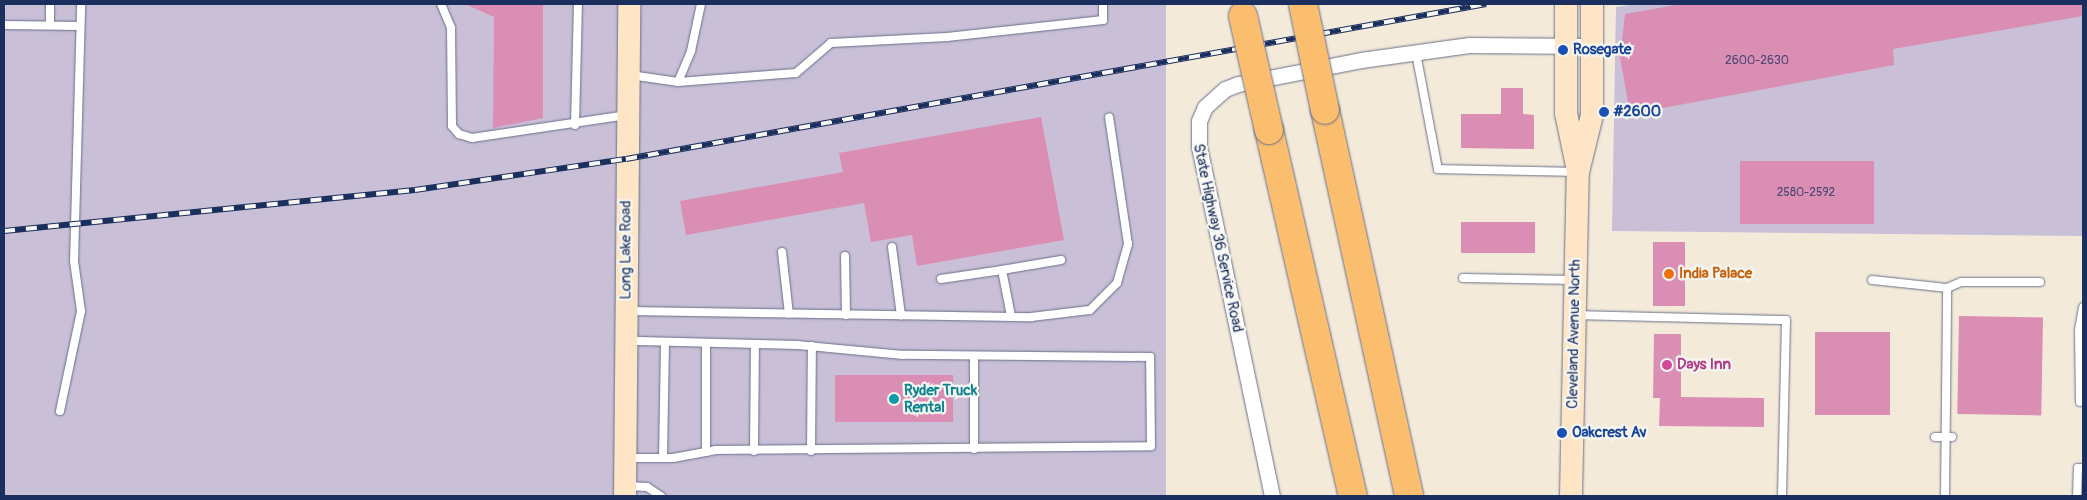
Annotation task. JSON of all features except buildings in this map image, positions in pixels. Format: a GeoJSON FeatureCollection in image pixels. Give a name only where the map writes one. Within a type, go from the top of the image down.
{"type":"FeatureCollection","features":[{"type":"Feature","properties":{"kind":"highway"},"geometry":{"type":"LineString","coordinates":[[1303,4],[1409,496]]}},
{"type":"Feature","properties":{"kind":"highway"},"geometry":{"type":"LineString","coordinates":[[1242,10],[1353,496]]}},
{"type":"Feature","properties":{"kind":"street","name":"Long Lake Road"},"geometry":{"type":"LineString","coordinates":[[625,491],[628,4]]}},
{"type":"Feature","properties":{"kind":"street","name":"Cleveland Avenue North"},"geometry":{"type":"LineString","coordinates":[[1566,4],[1566,113],[1578,172],[1571,496]]}},
{"type":"Feature","properties":{"kind":"street","name":"Cleveland Avenue North"},"geometry":{"type":"LineString","coordinates":[[1578,172],[1592,115],[1592,4]]}},
{"type":"Feature","properties":{"kind":"street","name":"State Highway 36 Service Road"},"geometry":{"type":"LineString","coordinates":[[1272,496],[1199,148],[1199,121],[1214,97],[1238,84],[1469,45],[1592,46]]}},
{"type":"Feature","properties":{"kind":"lane"},"geometry":{"type":"LineString","coordinates":[[50,4],[50,25]]}},
{"type":"Feature","properties":{"kind":"lane"},"geometry":{"type":"LineString","coordinates":[[60,411],[81,311],[74,261],[81,4]]}},
{"type":"Feature","properties":{"kind":"lane"},"geometry":{"type":"LineString","coordinates":[[442,4],[451,28],[452,126],[459,134],[472,138],[575,125],[627,115]]}},
{"type":"Feature","properties":{"kind":"lane"},"geometry":{"type":"LineString","coordinates":[[575,125],[578,4]]}},
{"type":"Feature","properties":{"kind":"lane"},"geometry":{"type":"LineString","coordinates":[[678,82],[691,51],[700,4]]}},
{"type":"Feature","properties":{"kind":"lane"},"geometry":{"type":"LineString","coordinates":[[628,75],[678,82],[796,73],[832,43],[947,37],[1103,20],[1103,4]]}},
{"type":"Feature","properties":{"kind":"lane"},"geometry":{"type":"LineString","coordinates":[[4,24],[80,26]]}},
{"type":"Feature","properties":{"kind":"lane"},"geometry":{"type":"LineString","coordinates":[[1416,53],[1438,169],[1578,172]]}},
{"type":"Feature","properties":{"kind":"lane"},"geometry":{"type":"LineString","coordinates":[[626,311],[846,315],[1068,316],[1090,310],[1117,283],[1128,244],[1109,117]]}},
{"type":"Feature","properties":{"kind":"lane"},"geometry":{"type":"LineString","coordinates":[[892,247],[901,315]]}},
{"type":"Feature","properties":{"kind":"lane"},"geometry":{"type":"LineString","coordinates":[[782,252],[789,314]]}},
{"type":"Feature","properties":{"kind":"lane"},"geometry":{"type":"LineString","coordinates":[[845,256],[846,315]]}},
{"type":"Feature","properties":{"kind":"lane"},"geometry":{"type":"LineString","coordinates":[[941,280],[1061,260]]}},
{"type":"Feature","properties":{"kind":"lane"},"geometry":{"type":"LineString","coordinates":[[1002,270],[1011,316]]}},
{"type":"Feature","properties":{"kind":"lane"},"geometry":{"type":"LineString","coordinates":[[1463,278],[1576,280]]}},
{"type":"Feature","properties":{"kind":"lane"},"geometry":{"type":"LineString","coordinates":[[1872,280],[1947,288],[1961,282],[2040,282]]}},
{"type":"Feature","properties":{"kind":"lane"},"geometry":{"type":"LineString","coordinates":[[1945,496],[1948,439],[1947,288]]}},
{"type":"Feature","properties":{"kind":"lane"},"geometry":{"type":"LineString","coordinates":[[2080,402],[2083,307]]}},
{"type":"Feature","properties":{"kind":"lane"},"geometry":{"type":"LineString","coordinates":[[1575,315],[1786,320],[1782,496]]}},
{"type":"Feature","properties":{"kind":"lane"},"geometry":{"type":"LineString","coordinates":[[625,458],[663,458],[706,452],[1151,446],[1150,357],[974,356],[812,346],[626,341]]}},
{"type":"Feature","properties":{"kind":"lane"},"geometry":{"type":"LineString","coordinates":[[663,458],[665,342]]}},
{"type":"Feature","properties":{"kind":"lane"},"geometry":{"type":"LineString","coordinates":[[706,343],[706,452]]}},
{"type":"Feature","properties":{"kind":"lane"},"geometry":{"type":"LineString","coordinates":[[754,451],[755,344]]}},
{"type":"Feature","properties":{"kind":"lane"},"geometry":{"type":"LineString","coordinates":[[811,451],[812,346]]}},
{"type":"Feature","properties":{"kind":"lane"},"geometry":{"type":"LineString","coordinates":[[974,356],[974,449]]}},
{"type":"Feature","properties":{"kind":"lane"},"geometry":{"type":"LineString","coordinates":[[1935,437],[1948,439]]}},
{"type":"Feature","properties":{"kind":"lane"},"geometry":{"type":"LineString","coordinates":[[2077,496],[2078,468],[2083,468]]}},
{"type":"Feature","properties":{"kind":"lane"},"geometry":{"type":"LineString","coordinates":[[625,491],[647,487],[661,496]]}},
{"type":"Feature","properties":{"kind":"shaded area"},"geometry":{"type":"Polygon","coordinates":[[[4,4],[1166,4],[1166,496],[4,496],[4,4]]]}},
{"type":"Feature","properties":{"kind":"shaded area"},"geometry":{"type":"Polygon","coordinates":[[[1636,4],[2083,4],[2083,236],[1612,231],[1616,7],[1636,4]]]}},
{"type":"Feature","properties":{"kind":"railway"},"geometry":{"type":"LineString","coordinates":[[4,231],[415,190],[626,159],[1486,4]]}},
{"type":"Feature","properties":{"kind":"place","name":"Rosegate"},"geometry":{"type":"Point","coordinates":[1563,50]}},
{"type":"Feature","properties":{"kind":"place","name":"#2600"},"geometry":{"type":"Point","coordinates":[1604,112]}},
{"type":"Feature","properties":{"kind":"place","name":"India Palace"},"geometry":{"type":"Point","coordinates":[1669,274]}},
{"type":"Feature","properties":{"kind":"place","name":"Days Inn"},"geometry":{"type":"Point","coordinates":[1667,365]}},
{"type":"Feature","properties":{"kind":"place","name":"Ryder Truck Rental"},"geometry":{"type":"Point","coordinates":[894,399]}},
{"type":"Feature","properties":{"kind":"place","name":"Oakcrest Av"},"geometry":{"type":"Point","coordinates":[1562,433]}}]}
